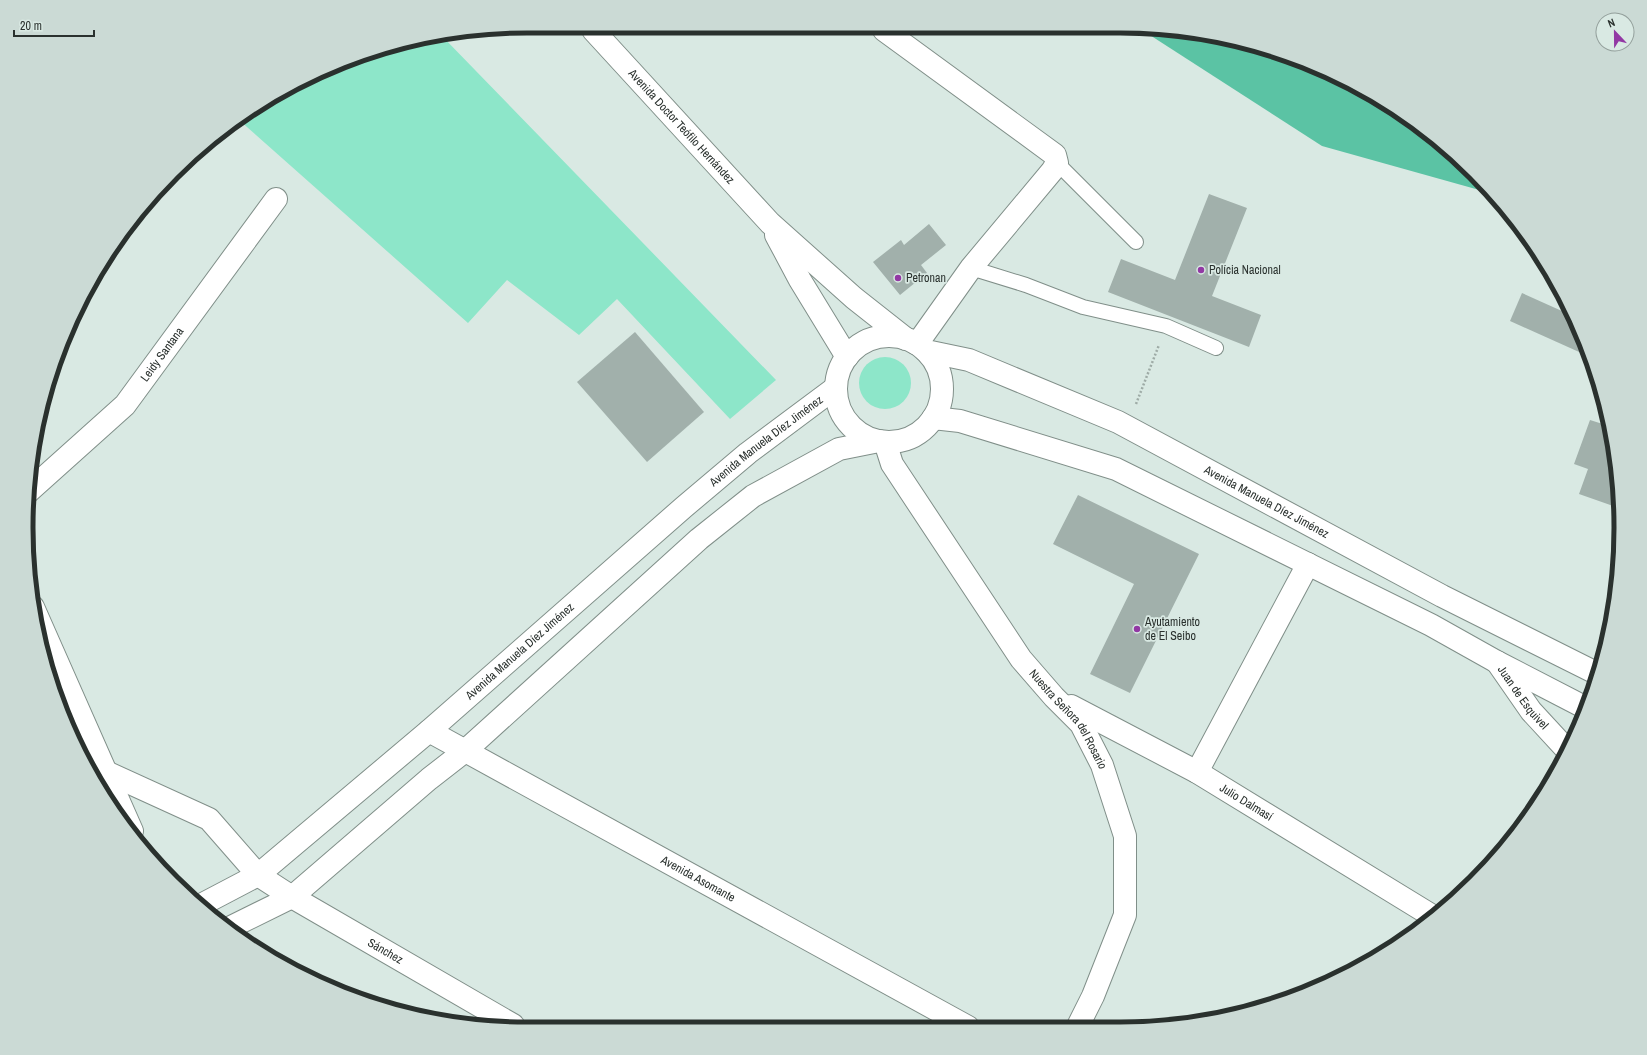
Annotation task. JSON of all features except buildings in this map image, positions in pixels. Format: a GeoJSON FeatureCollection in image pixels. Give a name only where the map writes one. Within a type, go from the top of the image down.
{"type":"FeatureCollection","features":[{"type":"Feature","properties":{"kind":"main road","name":"Avenida Doctor Teófilo Hernández"},"geometry":{"type":"LineString","coordinates":[[596,33],[770,224],[854,298],[916,344]]}},
{"type":"Feature","properties":{"kind":"main road"},"geometry":{"type":"LineString","coordinates":[[888,33],[1055,155],[1057,163],[971,268],[916,344]]}},
{"type":"Feature","properties":{"kind":"main road","name":"Leidy Santana"},"geometry":{"type":"LineString","coordinates":[[35,486],[125,405],[276,199]]}},
{"type":"Feature","properties":{"kind":"main road","name":"Avenida Doctor Teófilo Hernández"},"geometry":{"type":"LineString","coordinates":[[770,224],[800,280],[847,357]]}},
{"type":"Feature","properties":{"kind":"main road"},"geometry":{"type":"LineString","coordinates":[[234,926],[292,897],[429,779],[465,751],[699,539],[753,496],[812,462],[839,449],[882,441],[899,441],[912,436],[924,428],[933,418],[940,401],[941,383],[936,365],[916,344],[884,336],[864,342],[847,357],[840,369],[836,388],[841,412],[850,426],[863,436],[882,441]]}},
{"type":"Feature","properties":{"kind":"main road","name":"Avenida Manuela Díez Jiménez"},"geometry":{"type":"LineString","coordinates":[[916,344],[969,360],[1127,427],[1442,596],[1592,671]]}},
{"type":"Feature","properties":{"kind":"main road","name":"Avenida Manuela Díez Jiménez"},"geometry":{"type":"LineString","coordinates":[[205,903],[258,875],[429,731],[748,453],[836,388]]}},
{"type":"Feature","properties":{"kind":"main road"},"geometry":{"type":"LineString","coordinates":[[933,418],[960,421],[1116,469],[1431,625],[1497,662],[1581,705]]}},
{"type":"Feature","properties":{"kind":"main road","name":"Nuestra Señora del Rosario"},"geometry":{"type":"LineString","coordinates":[[882,441],[892,464],[1021,659],[1054,697],[1081,724],[1102,765],[1125,836],[1125,915],[1093,996],[1080,1022]]}},
{"type":"Feature","properties":{"kind":"main road"},"geometry":{"type":"LineString","coordinates":[[1197,772],[1308,564]]}},
{"type":"Feature","properties":{"kind":"main road"},"geometry":{"type":"LineString","coordinates":[[46,635],[125,814]]}},
{"type":"Feature","properties":{"kind":"main road","name":"Juan de Esquivel"},"geometry":{"type":"LineString","coordinates":[[1497,662],[1531,710],[1563,746]]}},
{"type":"Feature","properties":{"kind":"main road","name":"Julio Dalmasí"},"geometry":{"type":"LineString","coordinates":[[1054,697],[1197,772],[1429,914]]}},
{"type":"Feature","properties":{"kind":"main road","name":"Avenida Asomante"},"geometry":{"type":"LineString","coordinates":[[429,731],[959,1022]]}},
{"type":"Feature","properties":{"kind":"main road","name":"Sánchez"},"geometry":{"type":"LineString","coordinates":[[106,772],[209,819],[258,875],[292,897],[507,1021]]}},
{"type":"Feature","properties":{"kind":"lane"},"geometry":{"type":"LineString","coordinates":[[1057,163],[1136,242]]}},
{"type":"Feature","properties":{"kind":"lane"},"geometry":{"type":"LineString","coordinates":[[971,268],[1026,285],[1083,307],[1166,326],[1216,348]]}},
{"type":"Feature","properties":{"kind":"path"},"geometry":{"type":"LineString","coordinates":[[1127,427],[1166,326]]}},
{"type":"Feature","properties":{"kind":"green space"},"geometry":{"type":"Polygon","coordinates":[[[1148,34],[1184,37],[1247,50],[1278,59],[1338,84],[1367,99],[1421,135],[1446,156],[1481,190],[1322,146],[1148,34]]]}},
{"type":"Feature","properties":{"kind":"green space"},"geometry":{"type":"Polygon","coordinates":[[[446,40],[776,380],[730,419],[617,299],[579,335],[507,280],[468,323],[243,123],[280,99],[338,71],[369,59],[400,50],[446,40]]]}},
{"type":"Feature","properties":{"kind":"green space"},"geometry":{"type":"Polygon","coordinates":[[[885,357],[895,359],[903,365],[909,373],[911,383],[909,393],[903,401],[895,407],[885,409],[875,407],[867,401],[861,393],[859,383],[861,373],[867,365],[875,359],[885,357]]]}},
{"type":"Feature","properties":{"kind":"place","name":"Polícia Nacional"},"geometry":{"type":"Point","coordinates":[1201,270]}},
{"type":"Feature","properties":{"kind":"place","name":"Petronan"},"geometry":{"type":"Point","coordinates":[898,278]}},
{"type":"Feature","properties":{"kind":"place","name":"Ayutamiento de El Seibo"},"geometry":{"type":"Point","coordinates":[1137,629]}}]}
